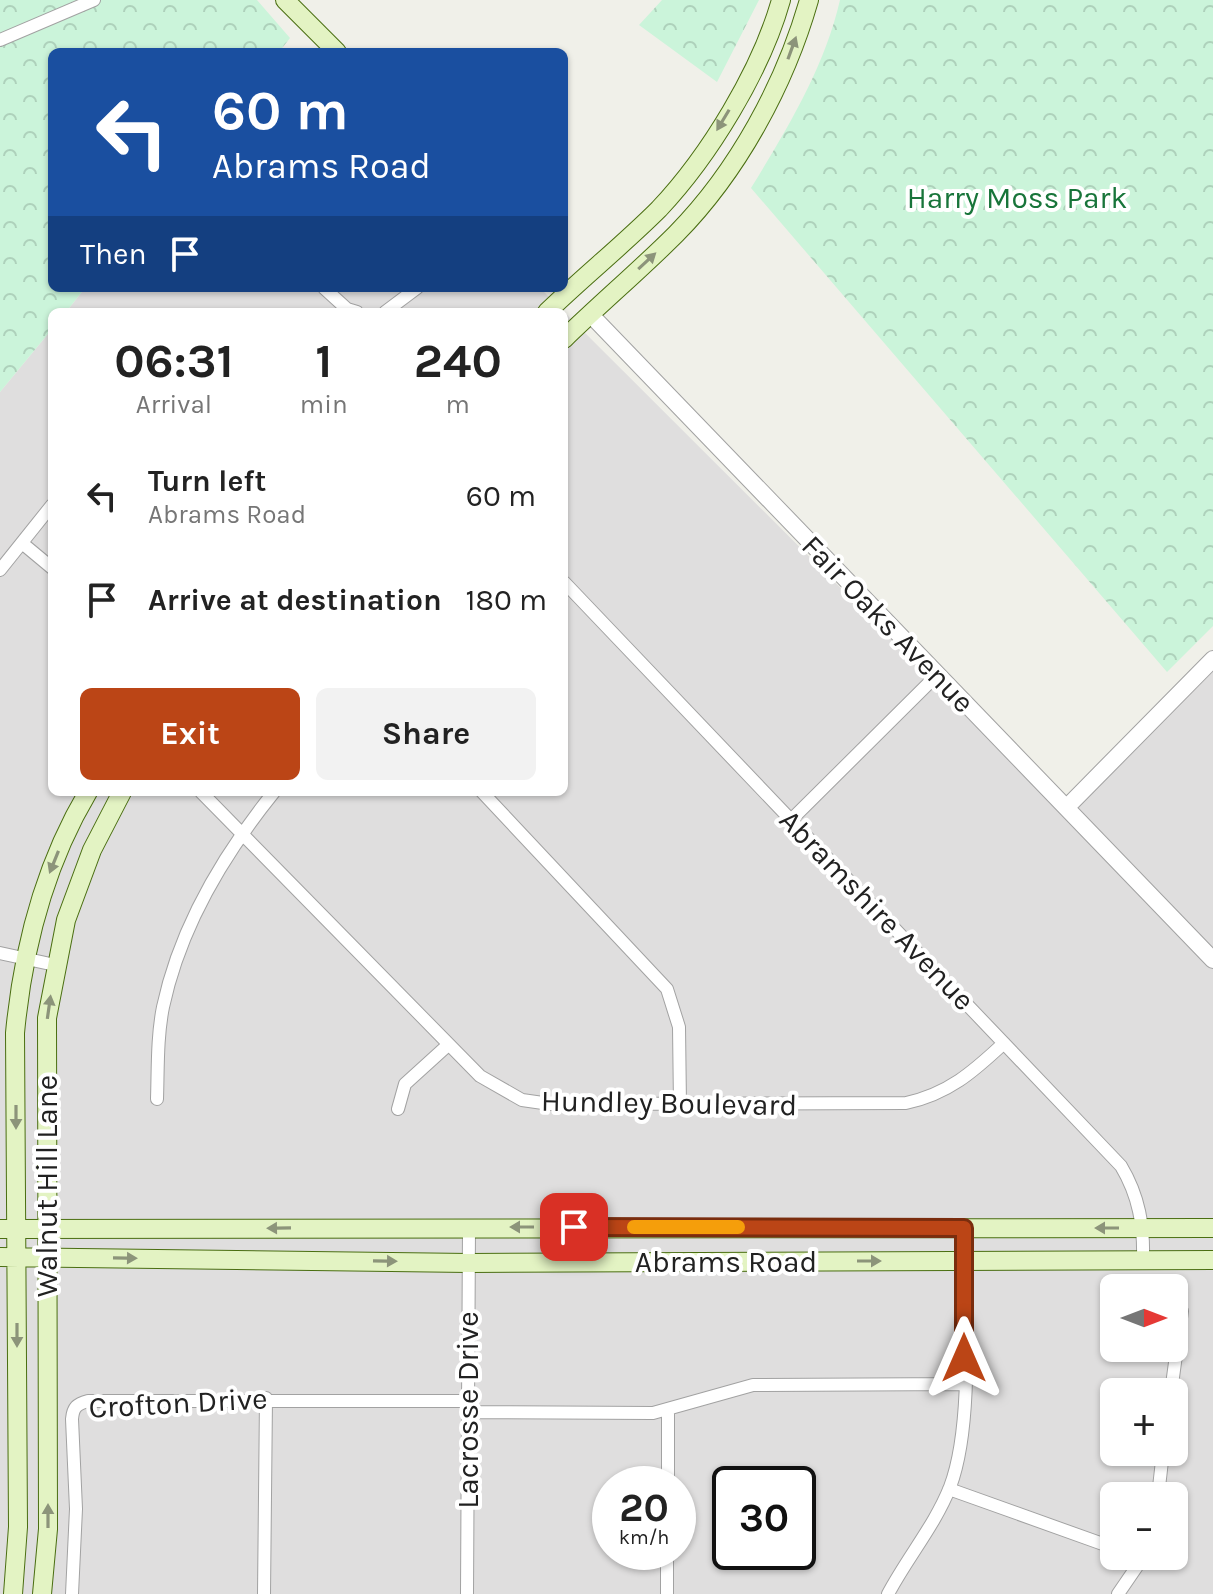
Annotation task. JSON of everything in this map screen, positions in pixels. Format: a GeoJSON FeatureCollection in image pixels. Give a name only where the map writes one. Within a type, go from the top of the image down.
{"type":"FeatureCollection","features":[{"type":"Feature","properties":{"kind":"main road"},"geometry":{"type":"LineString","coordinates":[[285,0],[333,48]]}},
{"type":"Feature","properties":{"kind":"main road"},"geometry":{"type":"LineString","coordinates":[[568,287],[658,210],[697,163],[755,65],[781,0]]}},
{"type":"Feature","properties":{"kind":"main road"},"geometry":{"type":"LineString","coordinates":[[568,335],[678,232],[711,193],[763,113],[786,64],[809,0]]}},
{"type":"Feature","properties":{"kind":"main road"},"geometry":{"type":"LineString","coordinates":[[550,308],[563,292]]}},
{"type":"Feature","properties":{"kind":"main road","name":"Fair Oaks Avenue"},"geometry":{"type":"LineString","coordinates":[[567,292],[590,314]]}},
{"type":"Feature","properties":{"kind":"main road","name":"Walnut Hill Lane"},"geometry":{"type":"LineString","coordinates":[[13,1594],[18,1527],[8,1229],[15,1033],[24,958],[55,856],[86,796]]}},
{"type":"Feature","properties":{"kind":"main road","name":"Walnut Hill Lane"},"geometry":{"type":"LineString","coordinates":[[42,1594],[48,1529],[47,1018],[66,920],[92,850],[120,796]]}},
{"type":"Feature","properties":{"kind":"main road","name":"Abrams Road"},"geometry":{"type":"LineString","coordinates":[[8,1229],[1213,1228]]}},
{"type":"Feature","properties":{"kind":"main road","name":"Abrams Road"},"geometry":{"type":"LineString","coordinates":[[8,1257],[469,1263],[1213,1260]]}},
{"type":"Feature","properties":{"kind":"street"},"geometry":{"type":"LineString","coordinates":[[0,40],[94,0]]}},
{"type":"Feature","properties":{"kind":"street"},"geometry":{"type":"LineString","coordinates":[[328,292],[346,308]]}},
{"type":"Feature","properties":{"kind":"street"},"geometry":{"type":"LineString","coordinates":[[390,308],[412,292]]}},
{"type":"Feature","properties":{"kind":"street","name":"Fair Oaks Avenue"},"geometry":{"type":"LineString","coordinates":[[590,314],[1211,954]]}},
{"type":"Feature","properties":{"kind":"street"},"geometry":{"type":"LineString","coordinates":[[0,570],[48,510]]}},
{"type":"Feature","properties":{"kind":"street"},"geometry":{"type":"LineString","coordinates":[[22,543],[48,565]]}},
{"type":"Feature","properties":{"kind":"street","name":"Abramshire Avenue"},"geometry":{"type":"LineString","coordinates":[[568,586],[1121,1166],[1132,1183],[1144,1228],[1143,1260]]}},
{"type":"Feature","properties":{"kind":"street"},"geometry":{"type":"LineString","coordinates":[[1067,807],[1213,659]]}},
{"type":"Feature","properties":{"kind":"street"},"geometry":{"type":"LineString","coordinates":[[791,820],[937,675]]}},
{"type":"Feature","properties":{"kind":"street","name":"Hundley Boulevard"},"geometry":{"type":"LineString","coordinates":[[205,796],[480,1076],[522,1100],[550,1104],[906,1103],[942,1093],[966,1078],[1004,1043]]}},
{"type":"Feature","properties":{"kind":"street"},"geometry":{"type":"LineString","coordinates":[[157,1099],[163,1007],[181,949],[199,904],[243,831],[271,796]]}},
{"type":"Feature","properties":{"kind":"street"},"geometry":{"type":"LineString","coordinates":[[486,796],[667,989],[679,1027],[680,1105]]}},
{"type":"Feature","properties":{"kind":"street"},"geometry":{"type":"LineString","coordinates":[[0,953],[55,965]]}},
{"type":"Feature","properties":{"kind":"street"},"geometry":{"type":"LineString","coordinates":[[398,1109],[405,1084],[448,1045]]}},
{"type":"Feature","properties":{"kind":"street","name":"Lacrosse Drive"},"geometry":{"type":"LineString","coordinates":[[467,1594],[469,1227]]}},
{"type":"Feature","properties":{"kind":"street"},"geometry":{"type":"LineString","coordinates":[[888,1594],[949,1489],[963,1433],[964,1228]]}},
{"type":"Feature","properties":{"kind":"street","name":"Crofton Drive"},"geometry":{"type":"LineString","coordinates":[[72,1594],[76,1509],[73,1409],[88,1401],[266,1398],[668,1411],[753,1385],[964,1384]]}},
{"type":"Feature","properties":{"kind":"street"},"geometry":{"type":"LineString","coordinates":[[264,1594],[266,1398]]}},
{"type":"Feature","properties":{"kind":"street"},"geometry":{"type":"LineString","coordinates":[[668,1411],[668,1466]]}},
{"type":"Feature","properties":{"kind":"street"},"geometry":{"type":"LineString","coordinates":[[949,1489],[1100,1543]]}},
{"type":"Feature","properties":{"kind":"street"},"geometry":{"type":"LineString","coordinates":[[667,1570],[667,1594]]}},
{"type":"Feature","properties":{"kind":"street"},"geometry":{"type":"LineString","coordinates":[[1118,1594],[1133,1570]]}},
{"type":"Feature","properties":{"kind":"shaded area"},"geometry":{"type":"Polygon","coordinates":[[[82,292],[544,292],[560,308],[69,308],[82,292]]]}},
{"type":"Feature","properties":{"kind":"shaded area"},"geometry":{"type":"Polygon","coordinates":[[[568,316],[1060,807],[1213,660],[1213,1594],[0,1594],[0,392],[48,334],[48,796],[568,796],[568,316]]]}},
{"type":"Feature","properties":{"kind":"green space"},"geometry":{"type":"Polygon","coordinates":[[[0,0],[257,0],[290,38],[282,48],[48,48],[48,292],[82,292],[69,308],[48,308],[48,334],[0,392],[0,0]]]}},
{"type":"Feature","properties":{"kind":"green space"},"geometry":{"type":"Polygon","coordinates":[[[662,0],[759,0],[717,82],[639,25],[662,0]]]}},
{"type":"Feature","properties":{"kind":"green space","name":"Harry Moss Park"},"geometry":{"type":"Polygon","coordinates":[[[840,0],[1213,0],[1213,626],[1167,672],[751,188],[791,121],[814,74],[840,0]]]}},
{"type":"Feature","properties":{"kind":"slow traffic"},"geometry":{"type":"LineString","coordinates":[[634,1227],[738,1227]]}},
{"type":"Feature","properties":{"kind":"route"},"geometry":{"type":"LineString","coordinates":[[574,1227],[964,1228],[964,1358]]}}]}
